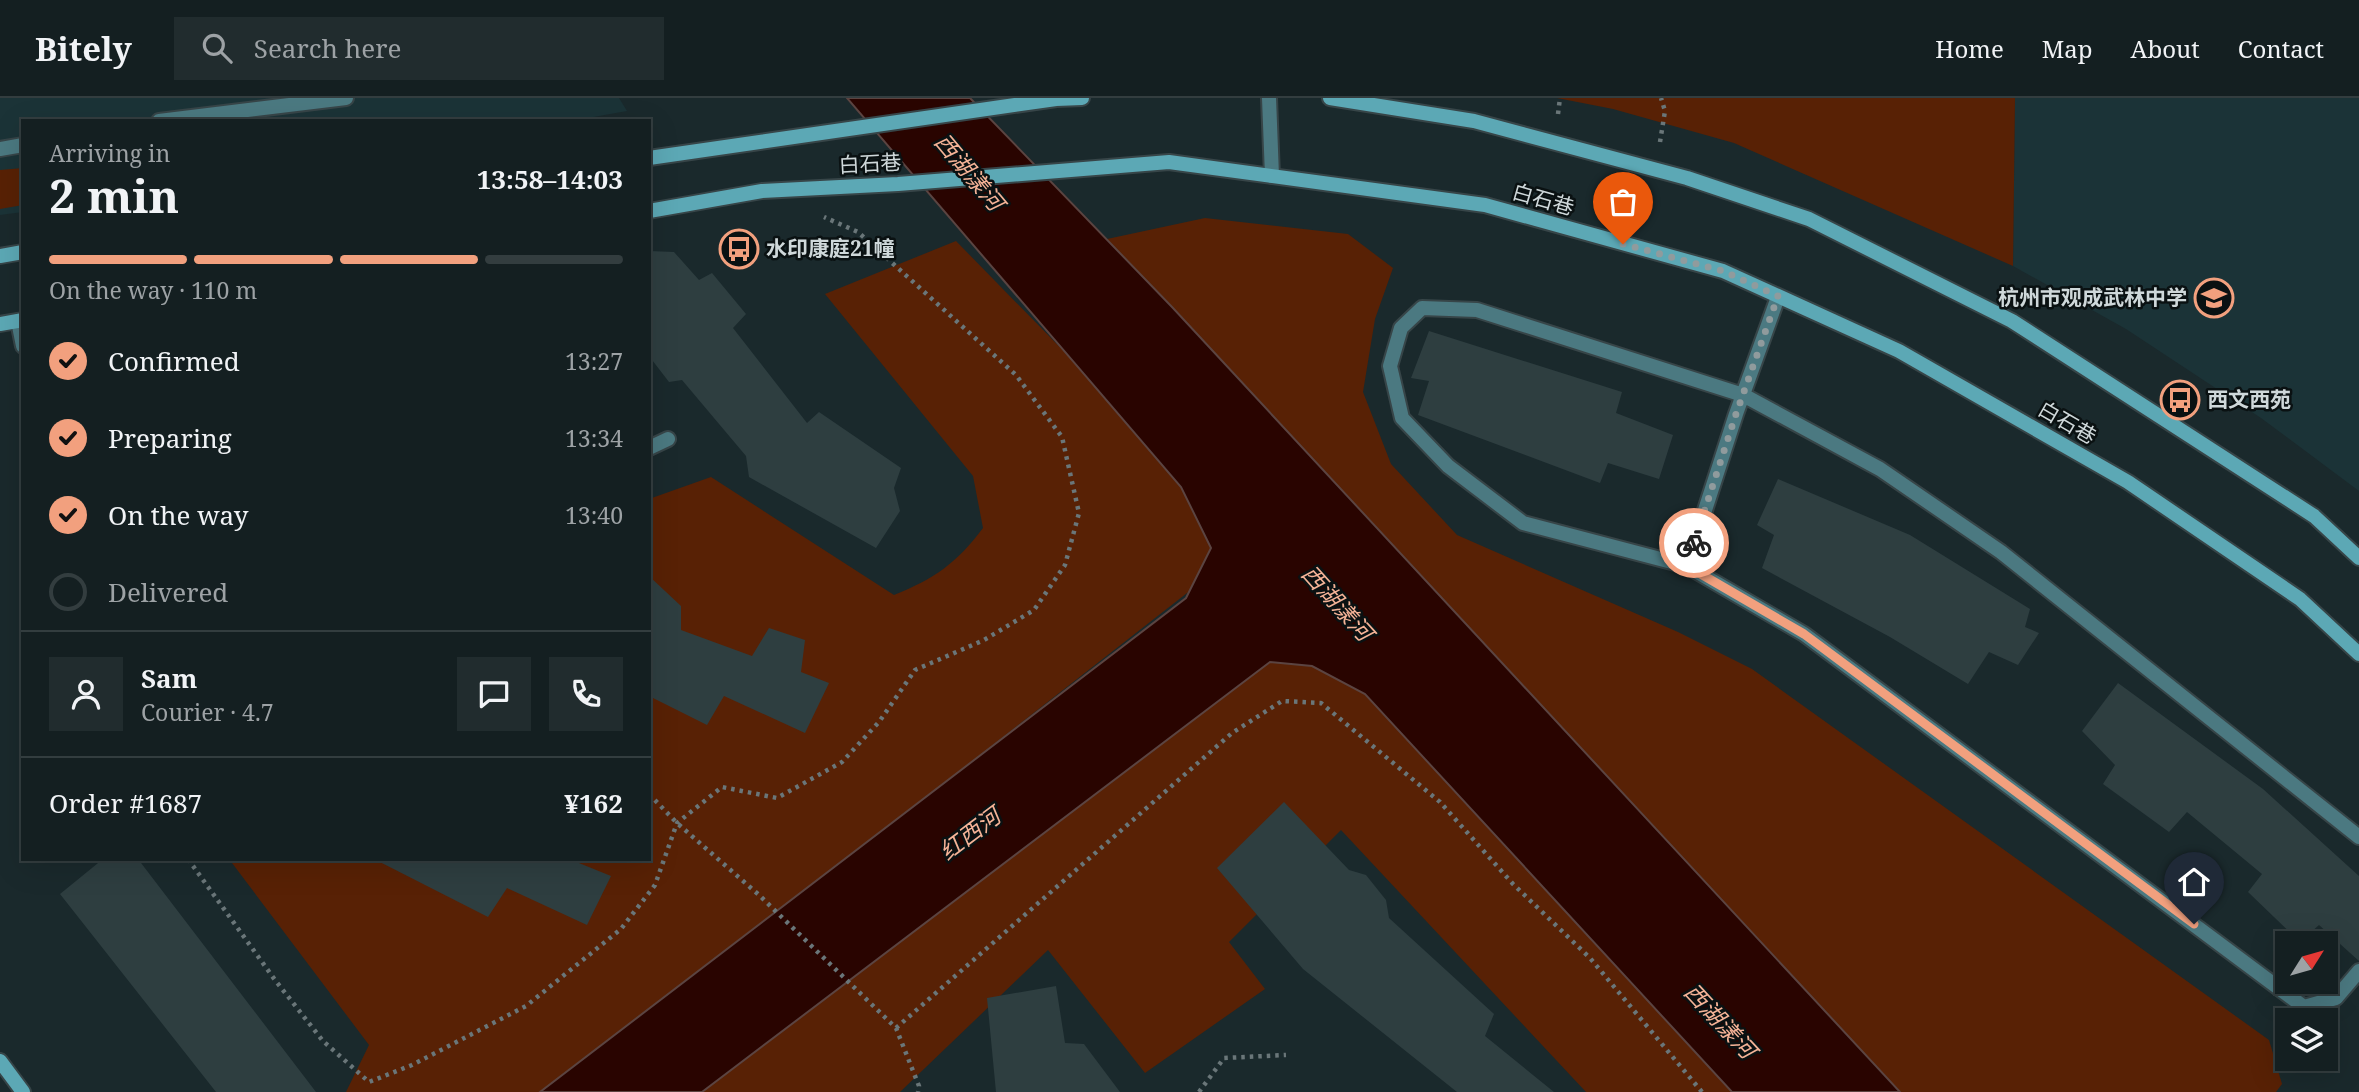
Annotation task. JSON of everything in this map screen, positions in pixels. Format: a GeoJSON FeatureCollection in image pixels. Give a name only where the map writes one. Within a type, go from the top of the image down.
{"type":"FeatureCollection","features":[{"type":"Feature","properties":{"kind":"main road","name":"白石巷"},"geometry":{"type":"LineString","coordinates":[[651,159],[1056,99],[1082,98]]}},
{"type":"Feature","properties":{"kind":"main road"},"geometry":{"type":"LineString","coordinates":[[1330,98],[1474,121],[1656,170],[1809,219],[2012,321],[2314,516],[2359,558]]}},
{"type":"Feature","properties":{"kind":"main road","name":"白石巷"},"geometry":{"type":"LineString","coordinates":[[651,211],[762,191],[898,184],[1169,162],[1485,205],[1723,271],[1899,351],[2129,482],[2300,599],[2359,653]]}},
{"type":"Feature","properties":{"kind":"main road"},"geometry":{"type":"LineString","coordinates":[[0,256],[21,252]]}},
{"type":"Feature","properties":{"kind":"main road"},"geometry":{"type":"LineString","coordinates":[[0,324],[20,321]]}},
{"type":"Feature","properties":{"kind":"main road"},"geometry":{"type":"LineString","coordinates":[[0,1061],[23,1092]]}},
{"type":"Feature","properties":{"kind":"street"},"geometry":{"type":"LineString","coordinates":[[172,119],[346,98]]}},
{"type":"Feature","properties":{"kind":"street"},"geometry":{"type":"LineString","coordinates":[[1269,98],[1272,176]]}},
{"type":"Feature","properties":{"kind":"street"},"geometry":{"type":"LineString","coordinates":[[0,149],[21,145]]}},
{"type":"Feature","properties":{"kind":"street"},"geometry":{"type":"LineString","coordinates":[[1687,566],[1778,296]]}},
{"type":"Feature","properties":{"kind":"street"},"geometry":{"type":"LineString","coordinates":[[2359,837],[2001,552],[1880,469],[1743,395],[1477,310],[1422,308],[1401,328],[1390,366],[1402,418],[1448,466],[1523,523],[1687,566],[1804,634],[2304,1007],[2336,998],[2359,971]]}},
{"type":"Feature","properties":{"kind":"street"},"geometry":{"type":"LineString","coordinates":[[651,447],[668,439]]}},
{"type":"Feature","properties":{"kind":"path"},"geometry":{"type":"LineString","coordinates":[[1656,170],[1665,111],[1661,98]]}},
{"type":"Feature","properties":{"kind":"path"},"geometry":{"type":"LineString","coordinates":[[189,861],[275,980],[323,1041],[369,1082],[412,1065],[526,1006],[621,929],[656,885],[677,824],[722,787],[777,798],[842,762],[879,722],[915,670],[984,640],[1034,610],[1065,565],[1079,513],[1062,437],[1016,375],[859,232],[822,216]]}},
{"type":"Feature","properties":{"kind":"path"},"geometry":{"type":"LineString","coordinates":[[896,1028],[1232,733],[1282,701],[1321,703],[1440,802],[1513,884],[1590,958],[1702,1092]]}},
{"type":"Feature","properties":{"kind":"path"},"geometry":{"type":"LineString","coordinates":[[651,796],[677,824],[759,895],[896,1028],[919,1086],[918,1092]]}},
{"type":"Feature","properties":{"kind":"path"},"geometry":{"type":"LineString","coordinates":[[1199,1092],[1224,1058],[1286,1055]]}},
{"type":"Feature","properties":{"kind":"shaded area"},"geometry":{"type":"Polygon","coordinates":[[[0,98],[619,98],[627,111],[582,119],[21,119],[21,212],[0,215],[0,98]]]}},
{"type":"Feature","properties":{"kind":"shaded area"},"geometry":{"type":"Polygon","coordinates":[[[1557,98],[2015,98],[2013,266],[1734,143],[1613,109],[1557,98]]]}},
{"type":"Feature","properties":{"kind":"shaded area","name":"杭州市观成武林中学"},"geometry":{"type":"Polygon","coordinates":[[[2015,98],[2359,98],[2359,491],[2261,418],[2126,329],[2013,266],[2015,98]]]}},
{"type":"Feature","properties":{"kind":"shaded area"},"geometry":{"type":"Polygon","coordinates":[[[21,168],[21,205],[0,209],[0,170],[21,168]]]}},
{"type":"Feature","properties":{"kind":"shaded area"},"geometry":{"type":"Polygon","coordinates":[[[1205,218],[1348,234],[1393,268],[1375,319],[1363,392],[1391,464],[1457,535],[1678,632],[1752,669],[2269,1040],[2275,1071],[2278,1071],[2282,1084],[2276,1092],[1900,1092],[1107,239],[1205,218]]]}},
{"type":"Feature","properties":{"kind":"shaded area"},"geometry":{"type":"Polygon","coordinates":[[[956,241],[1226,517],[1196,586],[549,1092],[346,1092],[369,1045],[231,861],[651,861],[651,498],[711,477],[894,595],[944,569],[983,528],[973,476],[825,294],[956,241]]]}},
{"type":"Feature","properties":{"kind":"shaded area"},"geometry":{"type":"Polygon","coordinates":[[[1270,662],[1312,666],[1365,694],[1732,1092],[1586,1092],[1341,830],[1229,942],[1265,989],[1145,1073],[1048,950],[900,1092],[702,1092],[1270,662]]]}},
{"type":"Feature","properties":{"kind":"water"},"geometry":{"type":"Polygon","coordinates":[[[847,98],[970,98],[1172,307],[1900,1092],[1732,1092],[1365,694],[1312,666],[1270,662],[702,1092],[540,1092],[1186,598],[1211,548],[1181,487],[847,98]]]}},
{"type":"Feature","properties":{"kind":"building"},"geometry":{"type":"Polygon","coordinates":[[[651,251],[674,252],[699,280],[712,273],[746,314],[733,328],[807,423],[819,412],[901,468],[894,488],[900,511],[876,548],[749,477],[746,456],[682,380],[669,382],[651,359],[651,251]]]}},
{"type":"Feature","properties":{"kind":"building"},"geometry":{"type":"Polygon","coordinates":[[[1429,331],[1622,392],[1616,413],[1673,435],[1659,479],[1608,463],[1600,483],[1418,415],[1429,381],[1411,378],[1429,331]]]}},
{"type":"Feature","properties":{"kind":"building"},"geometry":{"type":"Polygon","coordinates":[[[1778,479],[1910,535],[2030,609],[2025,627],[2039,633],[2018,665],[1989,652],[1968,684],[1890,637],[1762,568],[1774,535],[1757,525],[1778,479]]]}},
{"type":"Feature","properties":{"kind":"building"},"geometry":{"type":"Polygon","coordinates":[[[651,578],[681,606],[681,630],[752,656],[769,628],[805,640],[801,672],[829,683],[805,733],[724,696],[707,725],[651,697],[651,578]]]}},
{"type":"Feature","properties":{"kind":"building"},"geometry":{"type":"Polygon","coordinates":[[[2118,683],[2263,789],[2359,876],[2359,961],[2338,942],[2338,931],[2326,931],[2319,925],[2312,931],[2289,931],[2248,892],[2262,874],[2187,812],[2169,832],[2103,784],[2115,765],[2082,731],[2118,683]]]}},
{"type":"Feature","properties":{"kind":"building"},"geometry":{"type":"Polygon","coordinates":[[[1284,802],[1349,870],[1366,875],[1386,900],[1389,918],[1494,1014],[1485,1036],[1554,1092],[1457,1092],[1303,969],[1217,868],[1284,802]]]}},
{"type":"Feature","properties":{"kind":"building"},"geometry":{"type":"Polygon","coordinates":[[[101,861],[140,861],[316,1092],[216,1092],[60,894],[101,861]]]}},
{"type":"Feature","properties":{"kind":"building"},"geometry":{"type":"Polygon","coordinates":[[[378,861],[574,861],[611,876],[587,925],[507,888],[488,917],[378,861]]]}},
{"type":"Feature","properties":{"kind":"building"},"geometry":{"type":"Polygon","coordinates":[[[1056,986],[1065,1043],[1084,1044],[1120,1092],[996,1092],[987,998],[1056,986]]]}},
{"type":"Feature","properties":{"kind":"way so far"},"geometry":{"type":"LineString","coordinates":[[1623,244],[1723,271],[1778,296],[1694,543]]}},
{"type":"Feature","properties":{"kind":"place","name":"水印康庭21幢"},"geometry":{"type":"Point","coordinates":[739,249]}},
{"type":"Feature","properties":{"kind":"place","name":"杭州市观成武林中学"},"geometry":{"type":"Point","coordinates":[2214,298]}},
{"type":"Feature","properties":{"kind":"place","name":"西文西苑"},"geometry":{"type":"Point","coordinates":[2180,400]}},
{"type":"Feature","properties":{"kind":"route"},"geometry":{"type":"LineString","coordinates":[[1694,543],[1687,566],[1804,634],[2194,924]]}},
{"type":"Feature","properties":{"kind":"water label","name":"西湖漾河"},"geometry":{"type":"Point","coordinates":[969,172]}},
{"type":"Feature","properties":{"kind":"water label","name":"西湖漾河"},"geometry":{"type":"Point","coordinates":[1337,603]}},
{"type":"Feature","properties":{"kind":"water label","name":"红西河"},"geometry":{"type":"Point","coordinates":[970,834]}},
{"type":"Feature","properties":{"kind":"water label","name":"西湖漾河"},"geometry":{"type":"Point","coordinates":[1720,1021]}}]}
